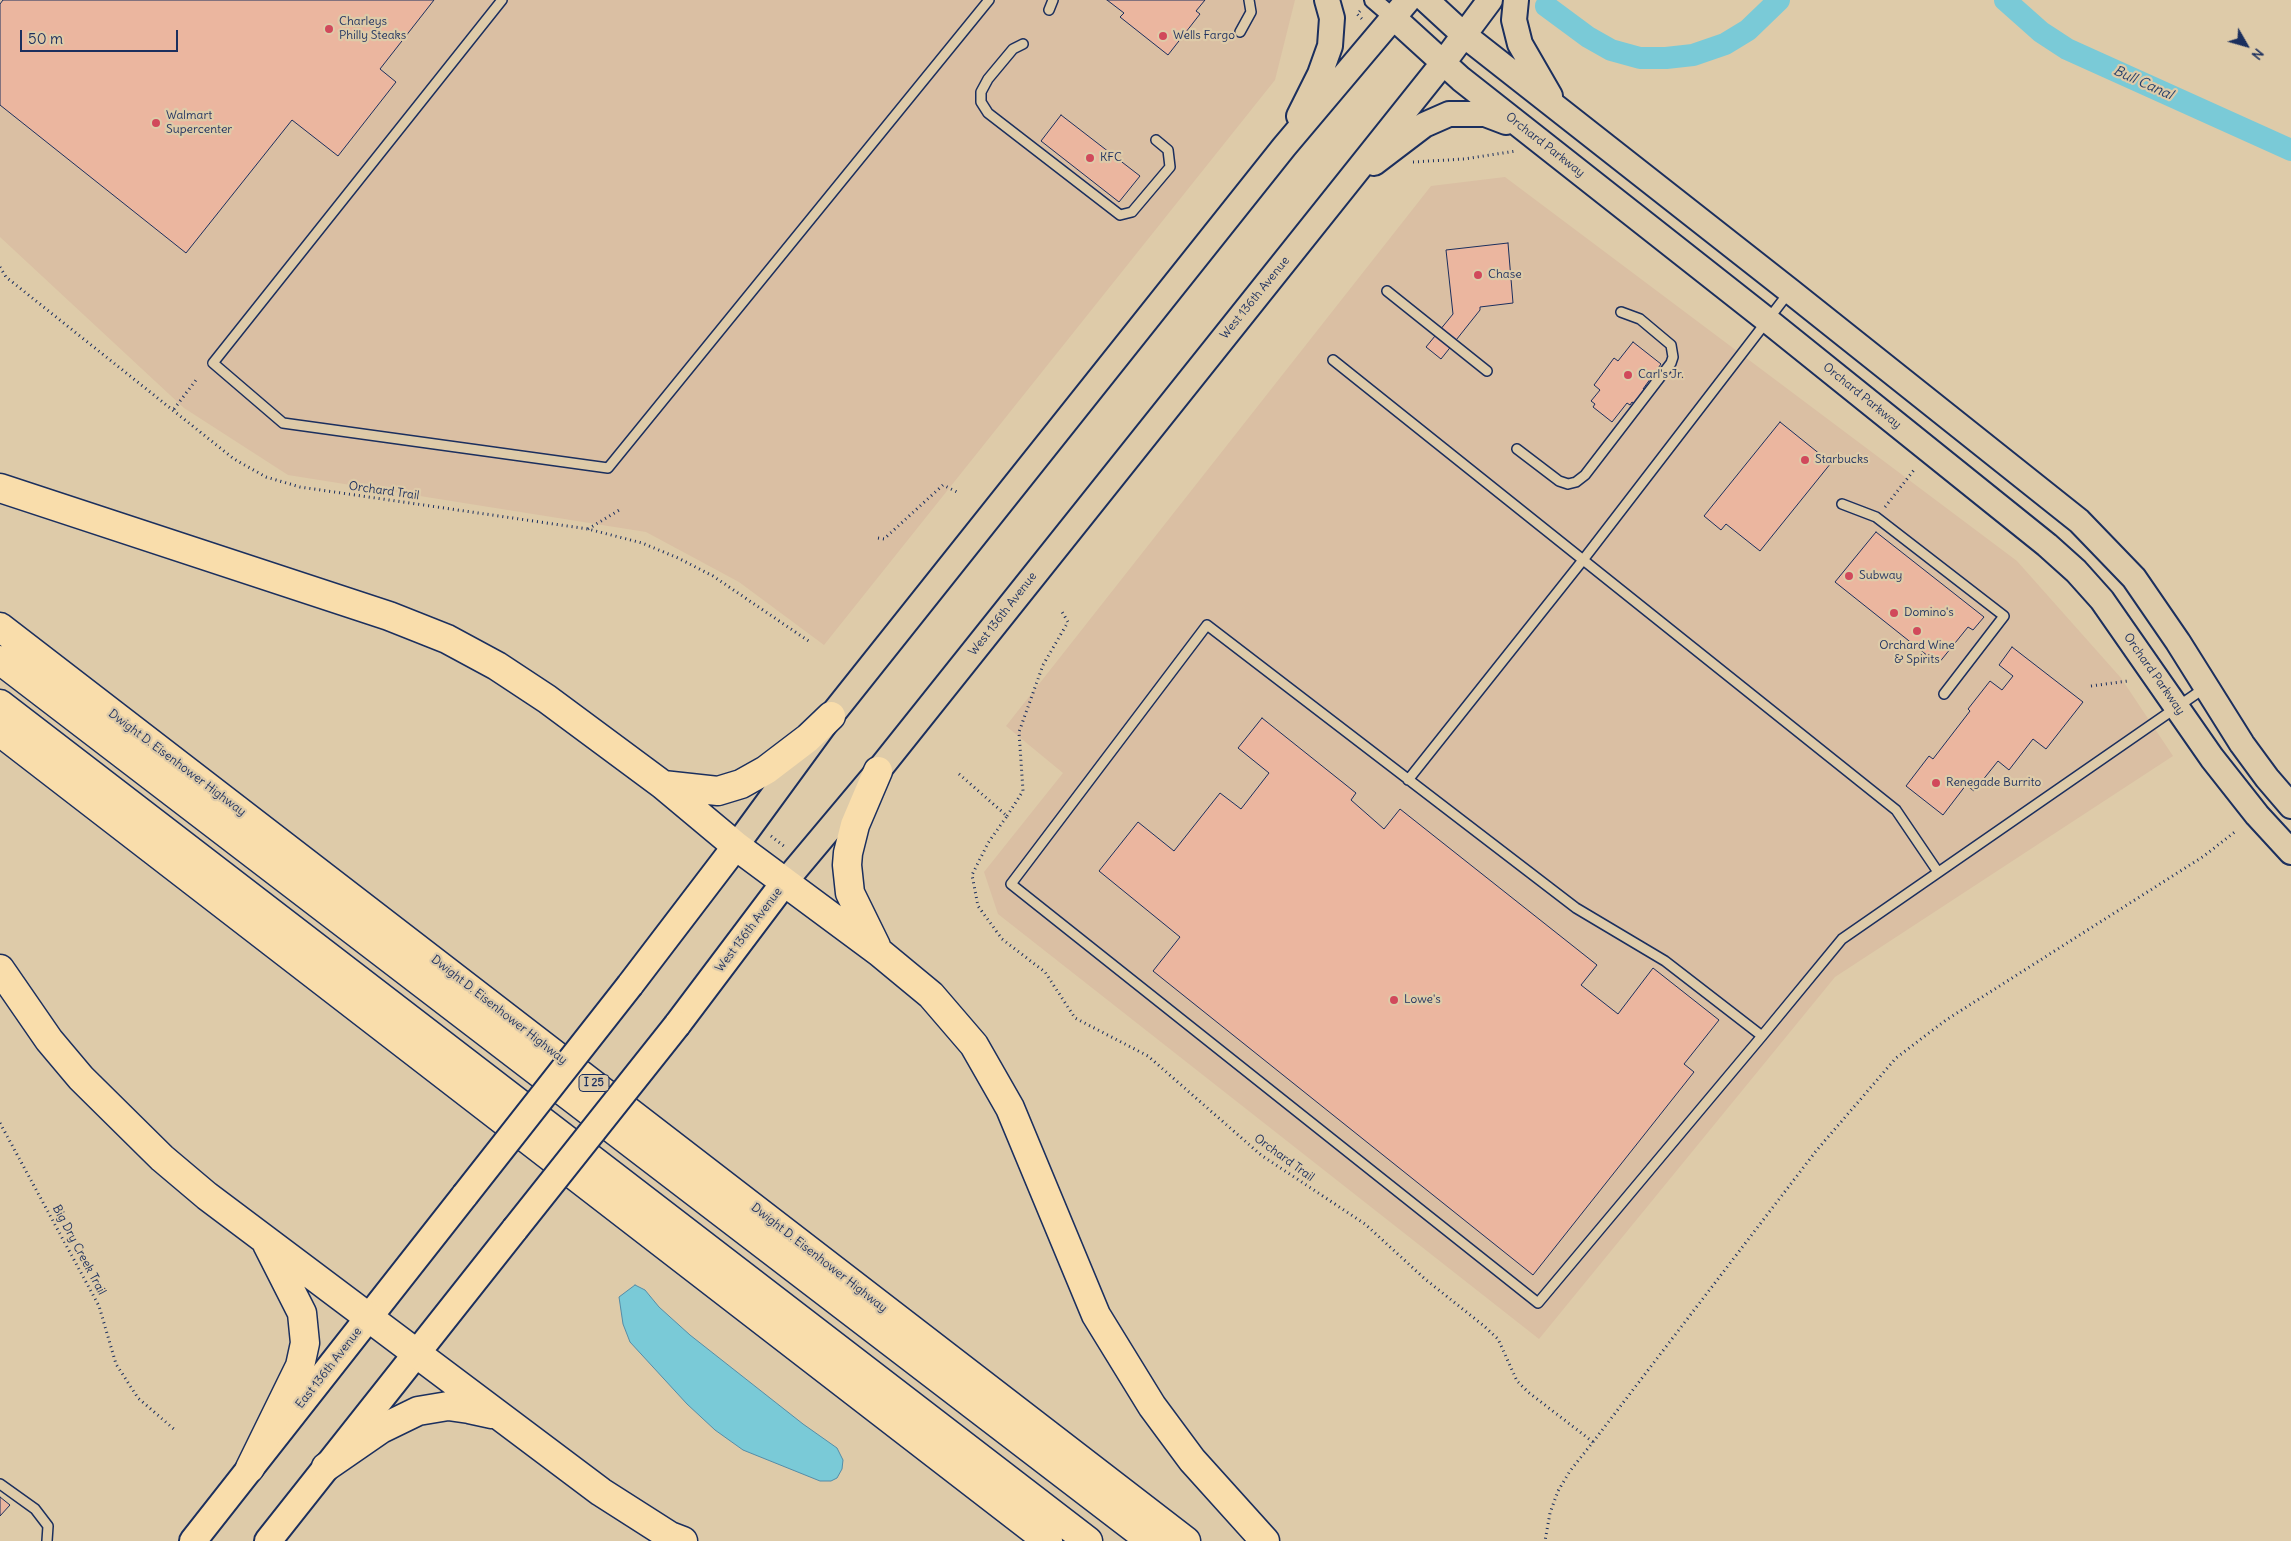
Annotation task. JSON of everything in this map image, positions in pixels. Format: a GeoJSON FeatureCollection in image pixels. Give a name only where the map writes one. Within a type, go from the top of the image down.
{"type":"FeatureCollection","features":[{"type":"Feature","properties":{"kind":"highway"},"geometry":{"type":"LineString","coordinates":[[0,488],[389,616],[447,639],[497,666],[547,699],[663,785],[736,846],[879,952],[931,995],[974,1045],[1010,1108],[1096,1315],[1152,1406],[1192,1460],[1265,1541]]}},
{"type":"Feature","properties":{"kind":"highway","name":"Dwight D. Eisenhower Highway"},"geometry":{"type":"LineString","coordinates":[[0,627],[1186,1541]]}},
{"type":"Feature","properties":{"kind":"highway"},"geometry":{"type":"LineString","coordinates":[[0,660],[1151,1541]]}},
{"type":"Feature","properties":{"kind":"highway"},"geometry":{"type":"LineString","coordinates":[[0,704],[1088,1541]]}},
{"type":"Feature","properties":{"kind":"highway"},"geometry":{"type":"LineString","coordinates":[[663,785],[718,791],[741,784],[766,770],[808,738],[831,716]]}},
{"type":"Feature","properties":{"kind":"highway"},"geometry":{"type":"LineString","coordinates":[[0,732],[1048,1541]]}},
{"type":"Feature","properties":{"kind":"highway"},"geometry":{"type":"LineString","coordinates":[[878,771],[855,825],[848,853],[847,874],[853,900],[879,952]]}},
{"type":"Feature","properties":{"kind":"highway"},"geometry":{"type":"LineString","coordinates":[[0,969],[49,1040],[81,1078],[162,1158],[368,1318],[601,1492],[670,1536],[683,1541]]}},
{"type":"Feature","properties":{"kind":"highway"},"geometry":{"type":"LineString","coordinates":[[250,1468],[300,1366],[305,1343],[302,1313],[266,1240]]}},
{"type":"Feature","properties":{"kind":"highway"},"geometry":{"type":"LineString","coordinates":[[326,1467],[381,1429],[418,1411],[448,1406],[469,1408],[499,1416]]}},
{"type":"Feature","properties":{"kind":"main road"},"geometry":{"type":"LineString","coordinates":[[1284,147],[1320,74],[1330,46],[1332,24],[1327,0]]}},
{"type":"Feature","properties":{"kind":"main road"},"geometry":{"type":"LineString","coordinates":[[736,846],[831,716],[1284,147],[1408,0]]}},
{"type":"Feature","properties":{"kind":"main road"},"geometry":{"type":"LineString","coordinates":[[1426,0],[1464,35],[1790,291],[2078,521],[2134,578],[2242,744],[2291,806]]}},
{"type":"Feature","properties":{"kind":"main road","name":"West 136th Avenue"},"geometry":{"type":"LineString","coordinates":[[416,1353],[677,1024],[784,883],[878,771],[1443,63],[1490,0]]}},
{"type":"Feature","properties":{"kind":"main road"},"geometry":{"type":"LineString","coordinates":[[1516,0],[1514,20],[1520,44],[1558,108]]}},
{"type":"Feature","properties":{"kind":"main road","name":"Orchard Parkway"},"geometry":{"type":"LineString","coordinates":[[1394,18],[1527,143],[1767,320],[2047,545],[2076,571],[2102,600],[2224,772],[2257,815],[2291,852]]}},
{"type":"Feature","properties":{"kind":"main road"},"geometry":{"type":"LineString","coordinates":[[1342,189],[1424,125],[1449,114],[1485,114],[1527,143]]}},
{"type":"Feature","properties":{"kind":"main road","name":"East 136th Avenue"},"geometry":{"type":"LineString","coordinates":[[192,1541],[630,985],[736,846]]}},
{"type":"Feature","properties":{"kind":"main road"},"geometry":{"type":"LineString","coordinates":[[268,1541],[416,1353]]}},
{"type":"Feature","properties":{"kind":"street","name":"Orchard Parkway"},"geometry":{"type":"LineString","coordinates":[[1373,0],[1394,18]]}},
{"type":"Feature","properties":{"kind":"lane"},"geometry":{"type":"LineString","coordinates":[[502,0],[213,363],[283,423],[608,468],[989,0]]}},
{"type":"Feature","properties":{"kind":"lane"},"geometry":{"type":"LineString","coordinates":[[1049,10],[1054,0]]}},
{"type":"Feature","properties":{"kind":"lane"},"geometry":{"type":"LineString","coordinates":[[1240,32],[1251,12],[1249,0]]}},
{"type":"Feature","properties":{"kind":"lane"},"geometry":{"type":"LineString","coordinates":[[1023,44],[1013,49],[988,80],[981,92],[980,102],[988,113],[1120,215],[1132,212],[1170,167],[1168,150],[1156,140]]}},
{"type":"Feature","properties":{"kind":"lane"},"geometry":{"type":"LineString","coordinates":[[1387,291],[1487,370]]}},
{"type":"Feature","properties":{"kind":"lane"},"geometry":{"type":"LineString","coordinates":[[1408,780],[1583,560],[1790,291]]}},
{"type":"Feature","properties":{"kind":"lane"},"geometry":{"type":"LineString","coordinates":[[1517,449],[1559,481],[1568,484],[1576,482],[1585,476],[1671,363],[1673,357],[1671,345],[1640,319],[1621,312]]}},
{"type":"Feature","properties":{"kind":"lane"},"geometry":{"type":"LineString","coordinates":[[1334,360],[1896,810],[1938,872]]}},
{"type":"Feature","properties":{"kind":"lane"},"geometry":{"type":"LineString","coordinates":[[1842,504],[1876,517],[2004,616],[1944,694]]}},
{"type":"Feature","properties":{"kind":"lane"},"geometry":{"type":"LineString","coordinates":[[1762,1036],[1665,961],[1576,908],[1207,625],[1012,884],[1538,1303],[1762,1036],[1842,939],[2206,686]]}},
{"type":"Feature","properties":{"kind":"lane"},"geometry":{"type":"LineString","coordinates":[[0,1484],[35,1509],[48,1526],[47,1541]]}},
{"type":"Feature","properties":{"kind":"path"},"geometry":{"type":"LineString","coordinates":[[1408,162],[1464,159],[1527,143]]}},
{"type":"Feature","properties":{"kind":"path","name":"Orchard Trail"},"geometry":{"type":"LineString","coordinates":[[0,267],[6,277],[174,409],[234,459],[266,477],[300,487],[588,529],[642,543],[678,558],[713,576],[810,642]]}},
{"type":"Feature","properties":{"kind":"path"},"geometry":{"type":"LineString","coordinates":[[174,409],[196,380]]}},
{"type":"Feature","properties":{"kind":"path"},"geometry":{"type":"LineString","coordinates":[[1882,511],[1914,470]]}},
{"type":"Feature","properties":{"kind":"path"},"geometry":{"type":"LineString","coordinates":[[878,538],[884,539],[943,485],[956,492]]}},
{"type":"Feature","properties":{"kind":"path"},"geometry":{"type":"LineString","coordinates":[[588,529],[621,509]]}},
{"type":"Feature","properties":{"kind":"path","name":"Orchard Trail"},"geometry":{"type":"LineString","coordinates":[[1061,610],[1068,622],[1043,665],[1019,732],[1024,791],[988,843],[972,875],[978,906],[1002,939],[1045,972],[1076,1018],[1148,1056],[1261,1155],[1365,1224],[1425,1279],[1498,1339],[1518,1381],[1593,1442]]}},
{"type":"Feature","properties":{"kind":"path"},"geometry":{"type":"LineString","coordinates":[[2091,686],[2128,681]]}},
{"type":"Feature","properties":{"kind":"path"},"geometry":{"type":"LineString","coordinates":[[959,774],[1007,816]]}},
{"type":"Feature","properties":{"kind":"path"},"geometry":{"type":"LineString","coordinates":[[1545,1541],[1550,1513],[1558,1492],[1570,1471],[1816,1151],[1896,1058],[1946,1020],[2204,856],[2236,831]]}},
{"type":"Feature","properties":{"kind":"path"},"geometry":{"type":"LineString","coordinates":[[768,834],[792,852]]}},
{"type":"Feature","properties":{"kind":"path","name":"Big Dry Creek Trail"},"geometry":{"type":"LineString","coordinates":[[0,1123],[99,1306],[116,1364],[138,1398],[175,1430]]}},
{"type":"Feature","properties":{"kind":"shaded area"},"geometry":{"type":"Polygon","coordinates":[[[0,0],[1295,0],[1275,80],[824,645],[739,582],[646,532],[288,475],[184,408],[0,237],[0,0]]]}},
{"type":"Feature","properties":{"kind":"shaded area"},"geometry":{"type":"Polygon","coordinates":[[[1505,177],[2017,561],[2121,678],[2173,756],[1835,977],[1539,1339],[998,914],[984,872],[1063,773],[1006,726],[1431,186],[1505,177]]]}},
{"type":"Feature","properties":{"kind":"water"},"geometry":{"type":"Polygon","coordinates":[[[635,1285],[645,1290],[659,1307],[690,1335],[803,1424],[837,1448],[843,1460],[842,1469],[837,1478],[831,1481],[820,1481],[743,1450],[715,1430],[687,1404],[630,1342],[623,1324],[619,1297],[635,1285]]]}},
{"type":"Feature","properties":{"kind":"building","name":"Walmart Supercenter"},"geometry":{"type":"Polygon","coordinates":[[[3,0],[434,0],[380,69],[396,82],[338,156],[292,120],[186,253],[0,105],[0,4],[3,0]]]}},
{"type":"Feature","properties":{"kind":"building","name":"Wells Fargo"},"geometry":{"type":"Polygon","coordinates":[[[1107,0],[1205,0],[1196,11],[1200,14],[1168,55],[1120,17],[1124,13],[1107,0]]]}},
{"type":"Feature","properties":{"kind":"building","name":"KFC"},"geometry":{"type":"Polygon","coordinates":[[[1061,115],[1140,176],[1119,202],[1041,141],[1061,115]]]}},
{"type":"Feature","properties":{"kind":"building"},"geometry":{"type":"Polygon","coordinates":[[[1508,243],[1513,303],[1480,307],[1480,310],[1441,359],[1426,347],[1453,314],[1446,250],[1508,243]]]}},
{"type":"Feature","properties":{"kind":"building","name":"Carl's Jr."},"geometry":{"type":"Polygon","coordinates":[[[1633,342],[1661,364],[1643,389],[1646,391],[1635,404],[1632,402],[1630,405],[1627,403],[1612,422],[1593,407],[1595,404],[1591,401],[1600,390],[1594,385],[1614,358],[1618,361],[1633,342]]]}},
{"type":"Feature","properties":{"kind":"building"},"geometry":{"type":"Polygon","coordinates":[[[1780,422],[1831,463],[1760,551],[1726,524],[1721,530],[1704,516],[1780,422]]]}},
{"type":"Feature","properties":{"kind":"building"},"geometry":{"type":"Polygon","coordinates":[[[1876,532],[1984,617],[1973,630],[1968,627],[1938,664],[1835,582],[1876,532]]]}},
{"type":"Feature","properties":{"kind":"building"},"geometry":{"type":"Polygon","coordinates":[[[2012,647],[2083,702],[2046,749],[2033,739],[2009,770],[1998,761],[1974,791],[1966,785],[1943,815],[1906,786],[1929,756],[1933,759],[1970,711],[1968,709],[1990,681],[2002,690],[2013,676],[1999,665],[2012,647]]]}},
{"type":"Feature","properties":{"kind":"building","name":"Lowe's"},"geometry":{"type":"Polygon","coordinates":[[[1262,718],[1356,793],[1351,800],[1384,829],[1400,809],[1597,965],[1581,985],[1618,1014],[1653,968],[1719,1020],[1684,1064],[1694,1072],[1533,1275],[1153,971],[1180,937],[1099,871],[1138,822],[1174,851],[1220,793],[1241,809],[1269,773],[1238,748],[1262,718]]]}},
{"type":"Feature","properties":{"kind":"building"},"geometry":{"type":"Polygon","coordinates":[[[0,1497],[10,1505],[0,1516],[0,1497]]]}},
{"type":"Feature","properties":{"kind":"waterway","name":"Bull Canal"},"geometry":{"type":"LineString","coordinates":[[1546,6],[1588,37],[1611,50],[1640,58],[1666,58],[1693,55],[1725,44],[1748,30],[1779,0]]}},
{"type":"Feature","properties":{"kind":"waterway","name":"Bull Canal"},"geometry":{"type":"LineString","coordinates":[[2005,0],[2041,32],[2067,49],[2291,150]]}},
{"type":"Feature","properties":{"kind":"place","name":"Charleys Philly Steaks"},"geometry":{"type":"Point","coordinates":[329,29]}},
{"type":"Feature","properties":{"kind":"place","name":"Wells Fargo"},"geometry":{"type":"Point","coordinates":[1163,36]}},
{"type":"Feature","properties":{"kind":"place","name":"Walmart Supercenter"},"geometry":{"type":"Point","coordinates":[156,123]}},
{"type":"Feature","properties":{"kind":"place","name":"KFC"},"geometry":{"type":"Point","coordinates":[1090,158]}},
{"type":"Feature","properties":{"kind":"place","name":"Chase"},"geometry":{"type":"Point","coordinates":[1478,275]}},
{"type":"Feature","properties":{"kind":"place","name":"Carl's Jr."},"geometry":{"type":"Point","coordinates":[1628,375]}},
{"type":"Feature","properties":{"kind":"place","name":"Starbucks"},"geometry":{"type":"Point","coordinates":[1805,460]}},
{"type":"Feature","properties":{"kind":"place","name":"Subway"},"geometry":{"type":"Point","coordinates":[1849,576]}},
{"type":"Feature","properties":{"kind":"place","name":"Domino's"},"geometry":{"type":"Point","coordinates":[1894,613]}},
{"type":"Feature","properties":{"kind":"place","name":"Orchard Wine & Spirits"},"geometry":{"type":"Point","coordinates":[1917,631]}},
{"type":"Feature","properties":{"kind":"place","name":"Renegade Burrito"},"geometry":{"type":"Point","coordinates":[1936,783]}},
{"type":"Feature","properties":{"kind":"place","name":"Lowe's"},"geometry":{"type":"Point","coordinates":[1394,1000]}}]}
